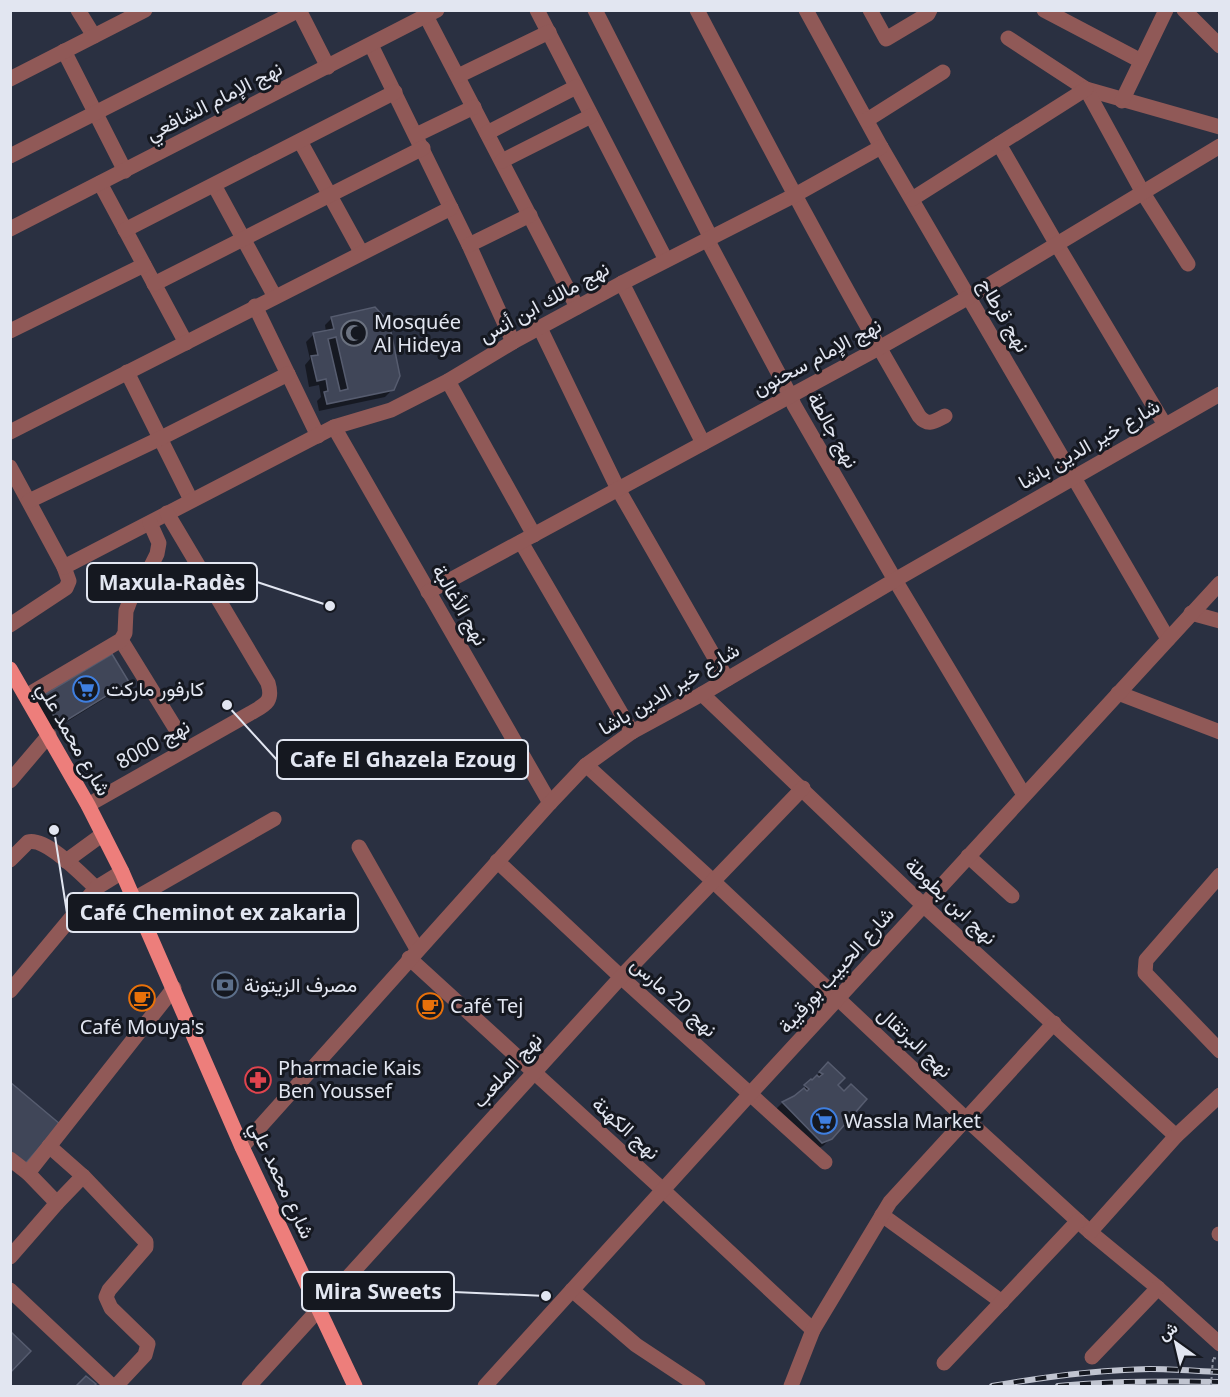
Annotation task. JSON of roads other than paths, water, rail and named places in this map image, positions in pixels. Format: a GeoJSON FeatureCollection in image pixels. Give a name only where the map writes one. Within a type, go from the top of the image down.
{"type":"FeatureCollection","features":[{"type":"Feature","properties":{"kind":"main road","name":"شارع محمد علي"},"geometry":{"type":"LineString","coordinates":[[10,669],[88,805],[122,872],[242,1147],[355,1386]]}},
{"type":"Feature","properties":{"kind":"street"},"geometry":{"type":"LineString","coordinates":[[78,10],[94,36]]}},
{"type":"Feature","properties":{"kind":"street"},"geometry":{"type":"LineString","coordinates":[[10,79],[145,10]]}},
{"type":"Feature","properties":{"kind":"street"},"geometry":{"type":"LineString","coordinates":[[10,156],[299,10],[328,67]]}},
{"type":"Feature","properties":{"kind":"street"},"geometry":{"type":"LineString","coordinates":[[537,10],[666,260]]}},
{"type":"Feature","properties":{"kind":"street","name":"نهج جالطة"},"geometry":{"type":"LineString","coordinates":[[595,10],[711,238],[710,243],[794,405],[895,580],[1024,795]]}},
{"type":"Feature","properties":{"kind":"street"},"geometry":{"type":"LineString","coordinates":[[697,10],[795,195],[879,348],[922,420],[932,423],[945,416]]}},
{"type":"Feature","properties":{"kind":"street","name":"نهج قرطاج"},"geometry":{"type":"LineString","coordinates":[[806,10],[881,147],[1168,639]]}},
{"type":"Feature","properties":{"kind":"street"},"geometry":{"type":"LineString","coordinates":[[870,10],[886,39],[928,14],[930,10]]}},
{"type":"Feature","properties":{"kind":"street"},"geometry":{"type":"LineString","coordinates":[[1044,10],[1141,62]]}},
{"type":"Feature","properties":{"kind":"street"},"geometry":{"type":"LineString","coordinates":[[1122,100],[1166,10]]}},
{"type":"Feature","properties":{"kind":"street"},"geometry":{"type":"LineString","coordinates":[[1184,10],[1220,46]]}},
{"type":"Feature","properties":{"kind":"street"},"geometry":{"type":"LineString","coordinates":[[432,13],[458,76],[577,307]]}},
{"type":"Feature","properties":{"kind":"street","name":"نهج الإمام الشافعي"},"geometry":{"type":"LineString","coordinates":[[10,229],[432,13]]}},
{"type":"Feature","properties":{"kind":"street"},"geometry":{"type":"LineString","coordinates":[[458,76],[549,33]]}},
{"type":"Feature","properties":{"kind":"street"},"geometry":{"type":"LineString","coordinates":[[1008,38],[1086,89],[1220,127]]}},
{"type":"Feature","properties":{"kind":"street"},"geometry":{"type":"LineString","coordinates":[[371,45],[469,245],[513,342]]}},
{"type":"Feature","properties":{"kind":"street"},"geometry":{"type":"LineString","coordinates":[[64,51],[125,171]]}},
{"type":"Feature","properties":{"kind":"street"},"geometry":{"type":"LineString","coordinates":[[867,120],[943,72]]}},
{"type":"Feature","properties":{"kind":"street"},"geometry":{"type":"LineString","coordinates":[[487,133],[576,87]]}},
{"type":"Feature","properties":{"kind":"street"},"geometry":{"type":"LineString","coordinates":[[912,199],[1086,89]]}},
{"type":"Feature","properties":{"kind":"street"},"geometry":{"type":"LineString","coordinates":[[1086,89],[1143,193],[1188,264]]}},
{"type":"Feature","properties":{"kind":"street"},"geometry":{"type":"LineString","coordinates":[[125,230],[395,92]]}},
{"type":"Feature","properties":{"kind":"street"},"geometry":{"type":"LineString","coordinates":[[154,284],[328,195],[474,107]]}},
{"type":"Feature","properties":{"kind":"street"},"geometry":{"type":"LineString","coordinates":[[502,161],[591,116]]}},
{"type":"Feature","properties":{"kind":"street"},"geometry":{"type":"LineString","coordinates":[[300,141],[361,252]]}},
{"type":"Feature","properties":{"kind":"street"},"geometry":{"type":"LineString","coordinates":[[999,144],[1165,425]]}},
{"type":"Feature","properties":{"kind":"street","name":"نهج الإمام سحنون"},"geometry":{"type":"LineString","coordinates":[[428,592],[879,348],[969,297],[1220,146]]}},
{"type":"Feature","properties":{"kind":"street","name":"نهج مالك ابن أنس"},"geometry":{"type":"LineString","coordinates":[[64,567],[334,427],[391,410],[448,381],[577,307],[795,195],[881,147]]}},
{"type":"Feature","properties":{"kind":"street"},"geometry":{"type":"LineString","coordinates":[[100,183],[186,343]]}},
{"type":"Feature","properties":{"kind":"street"},"geometry":{"type":"LineString","coordinates":[[214,184],[275,297]]}},
{"type":"Feature","properties":{"kind":"street"},"geometry":{"type":"LineString","coordinates":[[10,432],[451,208]]}},
{"type":"Feature","properties":{"kind":"street"},"geometry":{"type":"LineString","coordinates":[[469,245],[530,215]]}},
{"type":"Feature","properties":{"kind":"street"},"geometry":{"type":"LineString","coordinates":[[10,331],[144,265]]}},
{"type":"Feature","properties":{"kind":"street"},"geometry":{"type":"LineString","coordinates":[[622,283],[703,443]]}},
{"type":"Feature","properties":{"kind":"street"},"geometry":{"type":"LineString","coordinates":[[255,306],[318,436]]}},
{"type":"Feature","properties":{"kind":"street"},"geometry":{"type":"LineString","coordinates":[[540,328],[618,489],[727,678]]}},
{"type":"Feature","properties":{"kind":"street"},"geometry":{"type":"LineString","coordinates":[[127,372],[191,500]]}},
{"type":"Feature","properties":{"kind":"street"},"geometry":{"type":"LineString","coordinates":[[29,501],[288,374]]}},
{"type":"Feature","properties":{"kind":"street"},"geometry":{"type":"LineString","coordinates":[[448,381],[528,539],[632,732]]}},
{"type":"Feature","properties":{"kind":"street","name":"شارع خير الدين باشا"},"geometry":{"type":"LineString","coordinates":[[242,1147],[413,954],[586,765],[632,732],[1220,394]]}},
{"type":"Feature","properties":{"kind":"street","name":"نهج الأغالبة"},"geometry":{"type":"LineString","coordinates":[[334,427],[550,802]]}},
{"type":"Feature","properties":{"kind":"street"},"geometry":{"type":"LineString","coordinates":[[10,467],[64,567],[69,581],[66,588],[10,625]]}},
{"type":"Feature","properties":{"kind":"street","name":"نهج 8000"},"geometry":{"type":"LineString","coordinates":[[88,805],[249,714],[270,699],[268,683],[167,513]]}},
{"type":"Feature","properties":{"kind":"street"},"geometry":{"type":"LineString","coordinates":[[26,696],[121,640],[125,633],[126,611],[134,590],[157,554],[159,543],[150,523]]}},
{"type":"Feature","properties":{"kind":"street","name":"شارع الحبيب بورقيبة"},"geometry":{"type":"LineString","coordinates":[[485,1386],[1220,582]]}},
{"type":"Feature","properties":{"kind":"street"},"geometry":{"type":"LineString","coordinates":[[1191,613],[1220,621]]}},
{"type":"Feature","properties":{"kind":"street"},"geometry":{"type":"LineString","coordinates":[[121,640],[179,734]]}},
{"type":"Feature","properties":{"kind":"street","name":"نهج ابن بطوطة"},"geometry":{"type":"LineString","coordinates":[[702,693],[923,905],[1176,1136]]}},
{"type":"Feature","properties":{"kind":"street"},"geometry":{"type":"LineString","coordinates":[[1118,693],[1220,732]]}},
{"type":"Feature","properties":{"kind":"street"},"geometry":{"type":"LineString","coordinates":[[10,781],[49,735]]}},
{"type":"Feature","properties":{"kind":"street","name":"نهج البرتقال"},"geometry":{"type":"LineString","coordinates":[[586,765],[839,998],[965,1118],[1090,1232],[1158,1288],[1220,1344]]}},
{"type":"Feature","properties":{"kind":"street","name":"نهج الملعب"},"geometry":{"type":"LineString","coordinates":[[249,1386],[533,1072],[802,788]]}},
{"type":"Feature","properties":{"kind":"street"},"geometry":{"type":"LineString","coordinates":[[134,899],[274,819]]}},
{"type":"Feature","properties":{"kind":"street"},"geometry":{"type":"LineString","coordinates":[[66,861],[103,834]]}},
{"type":"Feature","properties":{"kind":"street"},"geometry":{"type":"LineString","coordinates":[[10,860],[23,846],[33,841],[39,842],[66,861],[96,888]]}},
{"type":"Feature","properties":{"kind":"street","name":"نهج الكهنة"},"geometry":{"type":"LineString","coordinates":[[359,847],[413,954],[533,1072],[813,1330]]}},
{"type":"Feature","properties":{"kind":"street"},"geometry":{"type":"LineString","coordinates":[[968,856],[1012,896]]}},
{"type":"Feature","properties":{"kind":"street","name":"نهج 20 مارس"},"geometry":{"type":"LineString","coordinates":[[497,861],[825,1162]]}},
{"type":"Feature","properties":{"kind":"street"},"geometry":{"type":"LineString","coordinates":[[10,991],[96,888],[122,872]]}},
{"type":"Feature","properties":{"kind":"street"},"geometry":{"type":"LineString","coordinates":[[1220,875],[1146,960],[1144,967],[1145,973],[1220,1051]]}},
{"type":"Feature","properties":{"kind":"street"},"geometry":{"type":"LineString","coordinates":[[28,1173],[174,988]]}},
{"type":"Feature","properties":{"kind":"street"},"geometry":{"type":"LineString","coordinates":[[791,1386],[813,1330],[890,1202],[1054,1023]]}},
{"type":"Feature","properties":{"kind":"street"},"geometry":{"type":"LineString","coordinates":[[1090,1232],[1176,1136],[1220,1095]]}},
{"type":"Feature","properties":{"kind":"street"},"geometry":{"type":"LineString","coordinates":[[10,1290],[114,1386],[145,1355],[148,1344],[111,1308],[106,1296],[147,1244],[143,1237],[83,1176],[49,1146]]}},
{"type":"Feature","properties":{"kind":"street"},"geometry":{"type":"LineString","coordinates":[[10,1159],[28,1173],[57,1203]]}},
{"type":"Feature","properties":{"kind":"street"},"geometry":{"type":"LineString","coordinates":[[10,1257],[83,1176]]}},
{"type":"Feature","properties":{"kind":"street"},"geometry":{"type":"LineString","coordinates":[[882,1215],[1002,1302]]}},
{"type":"Feature","properties":{"kind":"street"},"geometry":{"type":"LineString","coordinates":[[944,1363],[1078,1221]]}},
{"type":"Feature","properties":{"kind":"street"},"geometry":{"type":"LineString","coordinates":[[1092,1357],[1158,1288]]}},
{"type":"Feature","properties":{"kind":"street"},"geometry":{"type":"LineString","coordinates":[[573,1290],[636,1345],[698,1386]]}},
{"type":"Feature","properties":{"kind":"railway"},"geometry":{"type":"LineString","coordinates":[[992,1386],[1110,1371],[1159,1369],[1220,1372]]}},
{"type":"Feature","properties":{"kind":"railway"},"geometry":{"type":"LineString","coordinates":[[1058,1386],[1098,1383],[1220,1382]]}},
{"type":"Feature","properties":{"kind":"place","name":"Mosquée Al Hideya"},"geometry":{"type":"Point","coordinates":[354,333]}},
{"type":"Feature","properties":{"kind":"place","name":"Maxula-Radès"},"geometry":{"type":"Point","coordinates":[330,606]}},
{"type":"Feature","properties":{"kind":"place","name":"كارفور ماركت"},"geometry":{"type":"Point","coordinates":[86,689]}},
{"type":"Feature","properties":{"kind":"place","name":"Cafe El Ghazela Ezoug"},"geometry":{"type":"Point","coordinates":[227,705]}},
{"type":"Feature","properties":{"kind":"place","name":"Café Cheminot ex zakaria"},"geometry":{"type":"Point","coordinates":[54,830]}},
{"type":"Feature","properties":{"kind":"place","name":"مصرف الزيتونة"},"geometry":{"type":"Point","coordinates":[225,985]}},
{"type":"Feature","properties":{"kind":"place","name":"Café Mouya's"},"geometry":{"type":"Point","coordinates":[142,998]}},
{"type":"Feature","properties":{"kind":"place","name":"Café Tej"},"geometry":{"type":"Point","coordinates":[430,1006]}},
{"type":"Feature","properties":{"kind":"place","name":"Pharmacie Kais Ben Youssef"},"geometry":{"type":"Point","coordinates":[258,1080]}},
{"type":"Feature","properties":{"kind":"place","name":"Wassla Market"},"geometry":{"type":"Point","coordinates":[824,1121]}},
{"type":"Feature","properties":{"kind":"place","name":"Mira Sweets"},"geometry":{"type":"Point","coordinates":[546,1296]}}]}
